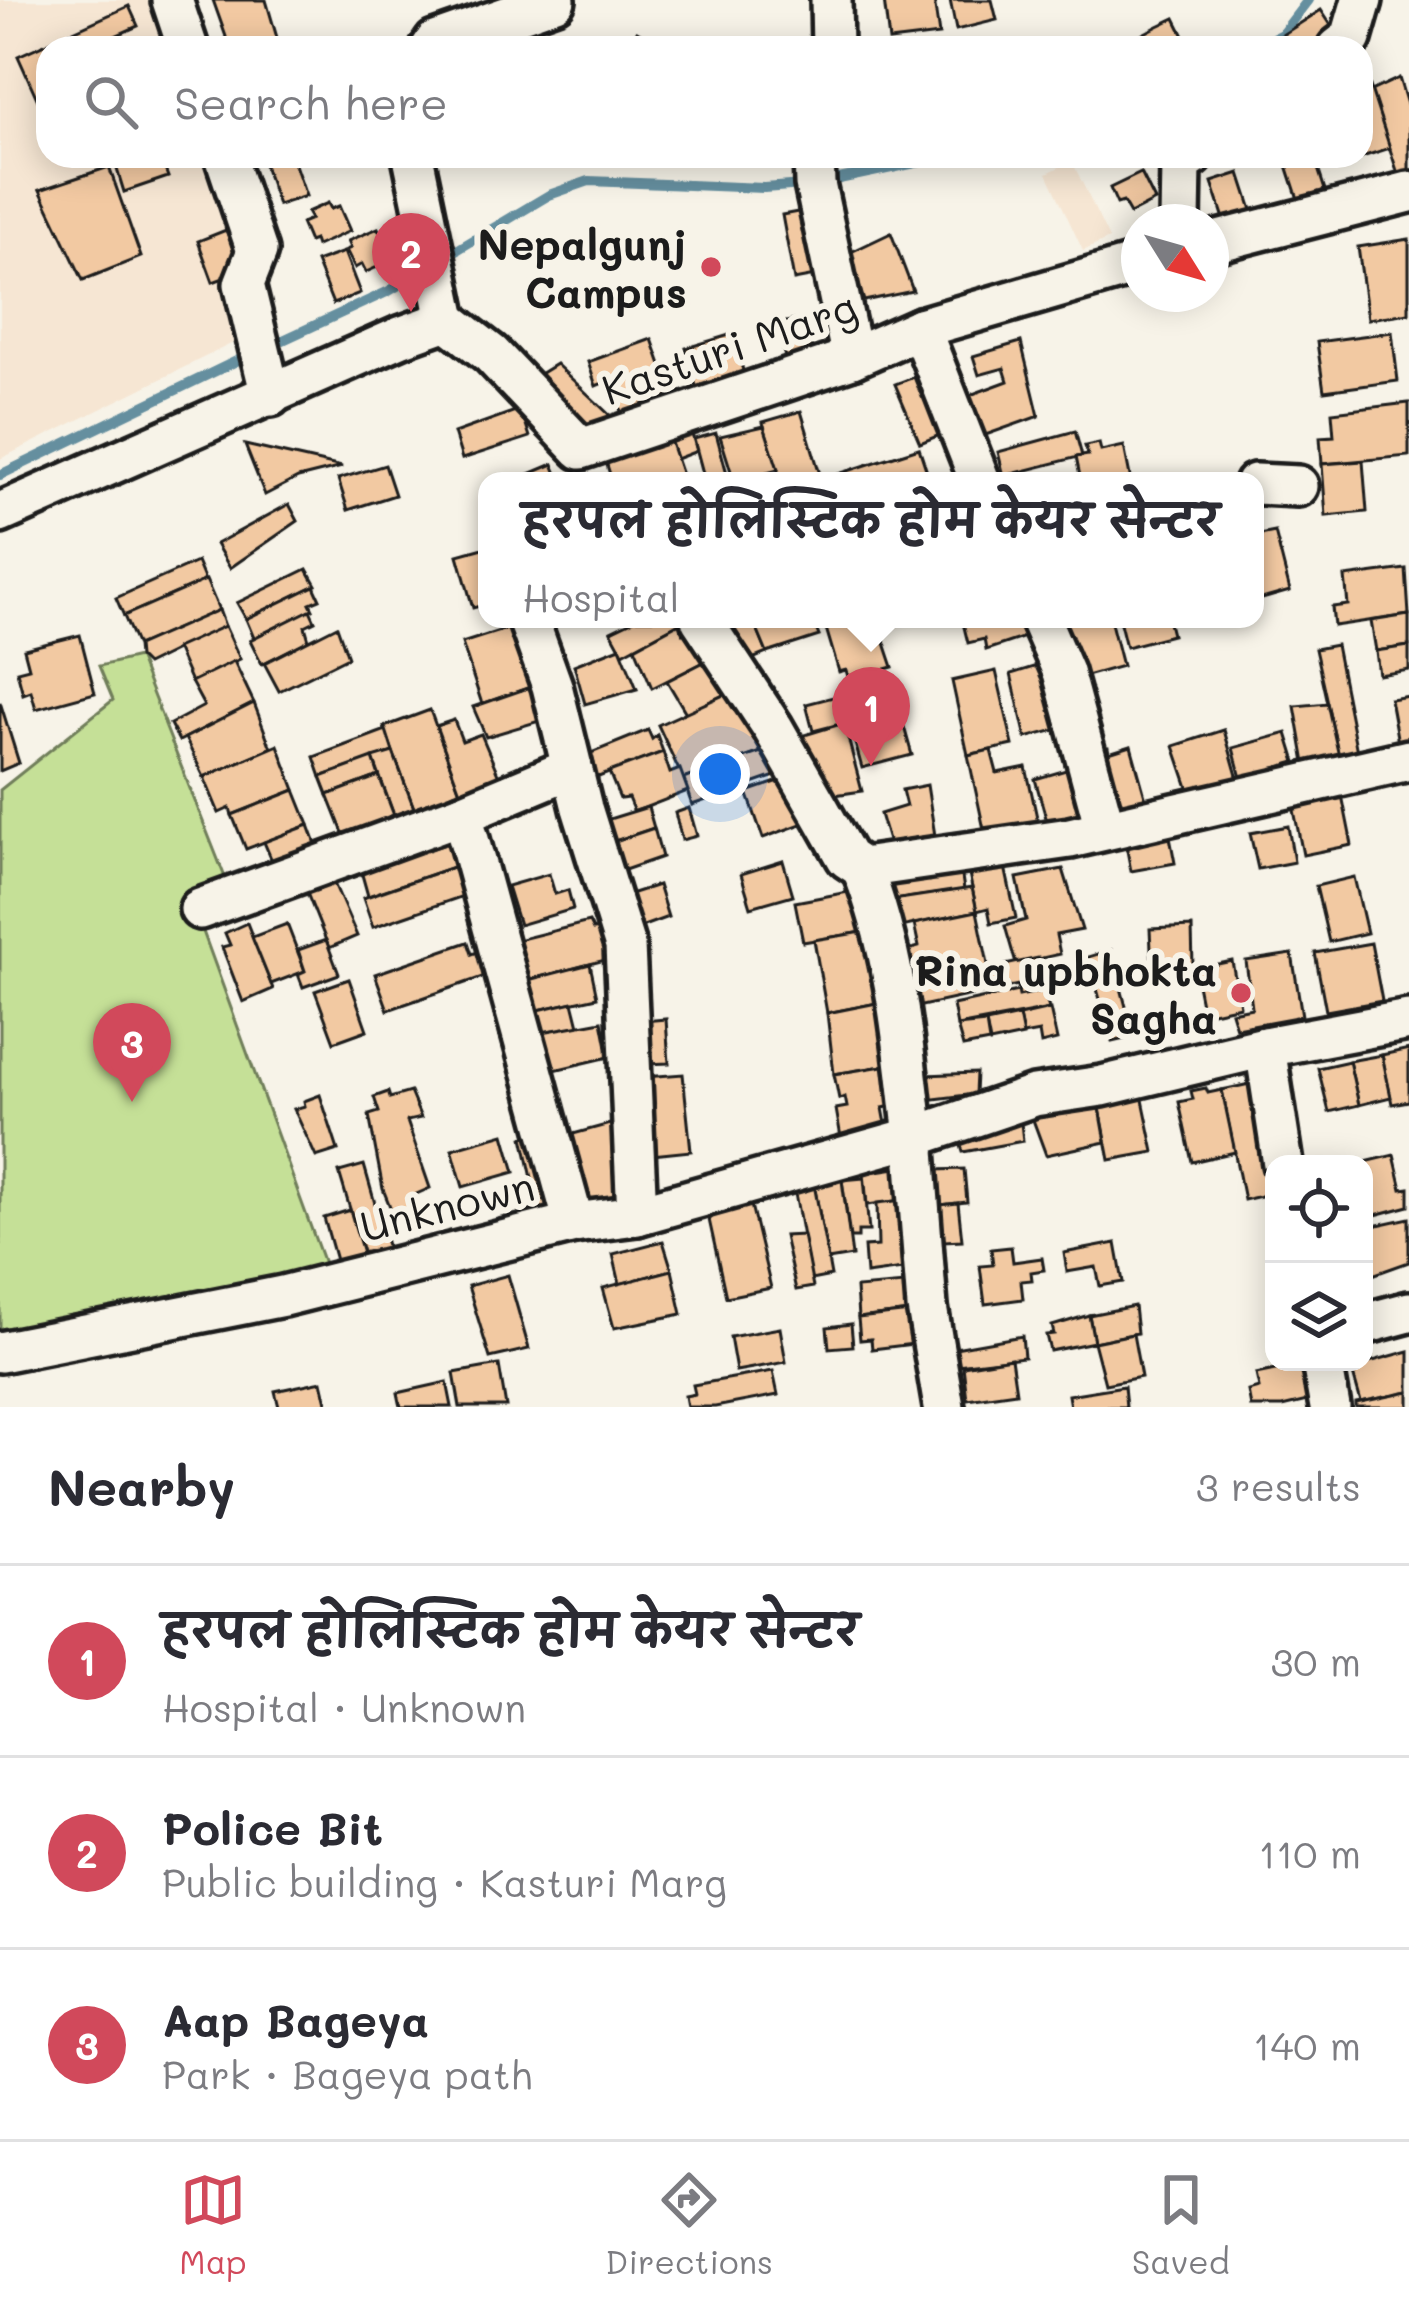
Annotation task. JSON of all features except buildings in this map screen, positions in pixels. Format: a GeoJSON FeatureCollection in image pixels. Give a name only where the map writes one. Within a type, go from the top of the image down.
{"type":"FeatureCollection","features":[{"type":"Feature","properties":{"kind":"street"},"geometry":{"type":"LineString","coordinates":[[172,0],[184,36]]}},
{"type":"Feature","properties":{"kind":"street"},"geometry":{"type":"LineString","coordinates":[[452,36],[555,0]]}},
{"type":"Feature","properties":{"kind":"street"},"geometry":{"type":"LineString","coordinates":[[831,0],[832,36]]}},
{"type":"Feature","properties":{"kind":"street"},"geometry":{"type":"LineString","coordinates":[[1352,36],[1362,0]]}},
{"type":"Feature","properties":{"kind":"street"},"geometry":{"type":"LineString","coordinates":[[229,168],[257,251],[244,284],[271,396]]}},
{"type":"Feature","properties":{"kind":"street"},"geometry":{"type":"LineString","coordinates":[[0,513],[448,320],[416,168]]}},
{"type":"Feature","properties":{"kind":"street"},"geometry":{"type":"LineString","coordinates":[[814,168],[852,358]]}},
{"type":"Feature","properties":{"kind":"street"},"geometry":{"type":"LineString","coordinates":[[1180,204],[1181,168]]}},
{"type":"Feature","properties":{"kind":"street"},"geometry":{"type":"LineString","coordinates":[[1229,238],[1409,192]]}},
{"type":"Feature","properties":{"kind":"street","name":"Kasturi Marg"},"geometry":{"type":"LineString","coordinates":[[448,320],[490,354],[587,465],[920,328],[1121,269]]}},
{"type":"Feature","properties":{"kind":"street"},"geometry":{"type":"LineString","coordinates":[[920,328],[976,472]]}},
{"type":"Feature","properties":{"kind":"street"},"geometry":{"type":"LineString","coordinates":[[1264,484],[1298,486]]}},
{"type":"Feature","properties":{"kind":"street"},"geometry":{"type":"LineString","coordinates":[[531,628],[625,946],[637,1215]]}},
{"type":"Feature","properties":{"kind":"street"},"geometry":{"type":"LineString","coordinates":[[707,628],[773,728],[847,858],[862,868],[884,923],[901,1023],[927,1307],[944,1407]]}},
{"type":"Feature","properties":{"kind":"street"},"geometry":{"type":"LineString","coordinates":[[1044,628],[1063,672],[1105,828]]}},
{"type":"Feature","properties":{"kind":"street"},"geometry":{"type":"LineString","coordinates":[[862,868],[1046,842],[1409,760]]}},
{"type":"Feature","properties":{"kind":"street"},"geometry":{"type":"LineString","coordinates":[[200,909],[462,814],[572,768]]}},
{"type":"Feature","properties":{"kind":"street"},"geometry":{"type":"LineString","coordinates":[[462,814],[574,1223]]}},
{"type":"Feature","properties":{"kind":"street","name":"Unknown"},"geometry":{"type":"LineString","coordinates":[[0,1352],[283,1296],[574,1223],[637,1215],[914,1137],[1034,1096],[1409,1020]]}},
{"type":"Feature","properties":{"kind":"street"},"geometry":{"type":"LineString","coordinates":[[1265,1047],[1281,1155]]}},
{"type":"Feature","properties":{"kind":"street"},"geometry":{"type":"LineString","coordinates":[[1373,1322],[1409,1312]]}},
{"type":"Feature","properties":{"kind":"street"},"geometry":{"type":"LineString","coordinates":[[1324,1371],[1330,1407]]}},
{"type":"Feature","properties":{"kind":"shaded area"},"geometry":{"type":"Polygon","coordinates":[[[0,0],[185,0],[197,36],[36,36],[36,168],[239,168],[248,275],[263,328],[0,459],[0,0]]]}},
{"type":"Feature","properties":{"kind":"shaded area"},"geometry":{"type":"Polygon","coordinates":[[[1075,168],[1109,239],[1083,251],[1047,173],[1075,168]]]}},
{"type":"Feature","properties":{"kind":"green space"},"geometry":{"type":"Polygon","coordinates":[[[138,657],[230,890],[201,926],[329,1277],[0,1333],[0,790],[113,700],[99,666],[138,657]]]}},
{"type":"Feature","properties":{"kind":"waterway"},"geometry":{"type":"LineString","coordinates":[[1278,36],[1308,0]]}},
{"type":"Feature","properties":{"kind":"waterway"},"geometry":{"type":"LineString","coordinates":[[445,257],[549,195],[589,181],[764,188],[815,184],[892,168]]}},
{"type":"Feature","properties":{"kind":"waterway"},"geometry":{"type":"LineString","coordinates":[[268,347],[389,291],[429,267]]}},
{"type":"Feature","properties":{"kind":"waterway"},"geometry":{"type":"LineString","coordinates":[[0,475],[251,354]]}},
{"type":"Feature","properties":{"kind":"place","name":"Nepalgunj Campus"},"geometry":{"type":"Point","coordinates":[711,267]}},
{"type":"Feature","properties":{"kind":"place","name":"Police Bit"},"geometry":{"type":"Point","coordinates":[411,312]}},
{"type":"Feature","properties":{"kind":"place","name":"हरपल होलिस्टिक होम केयर सेन्टर"},"geometry":{"type":"Point","coordinates":[871,766]}},
{"type":"Feature","properties":{"kind":"place","name":"Rina upbhokta Sagha"},"geometry":{"type":"Point","coordinates":[1241,993]}},
{"type":"Feature","properties":{"kind":"place","name":"Aap Bageya"},"geometry":{"type":"Point","coordinates":[132,1102]}}]}
